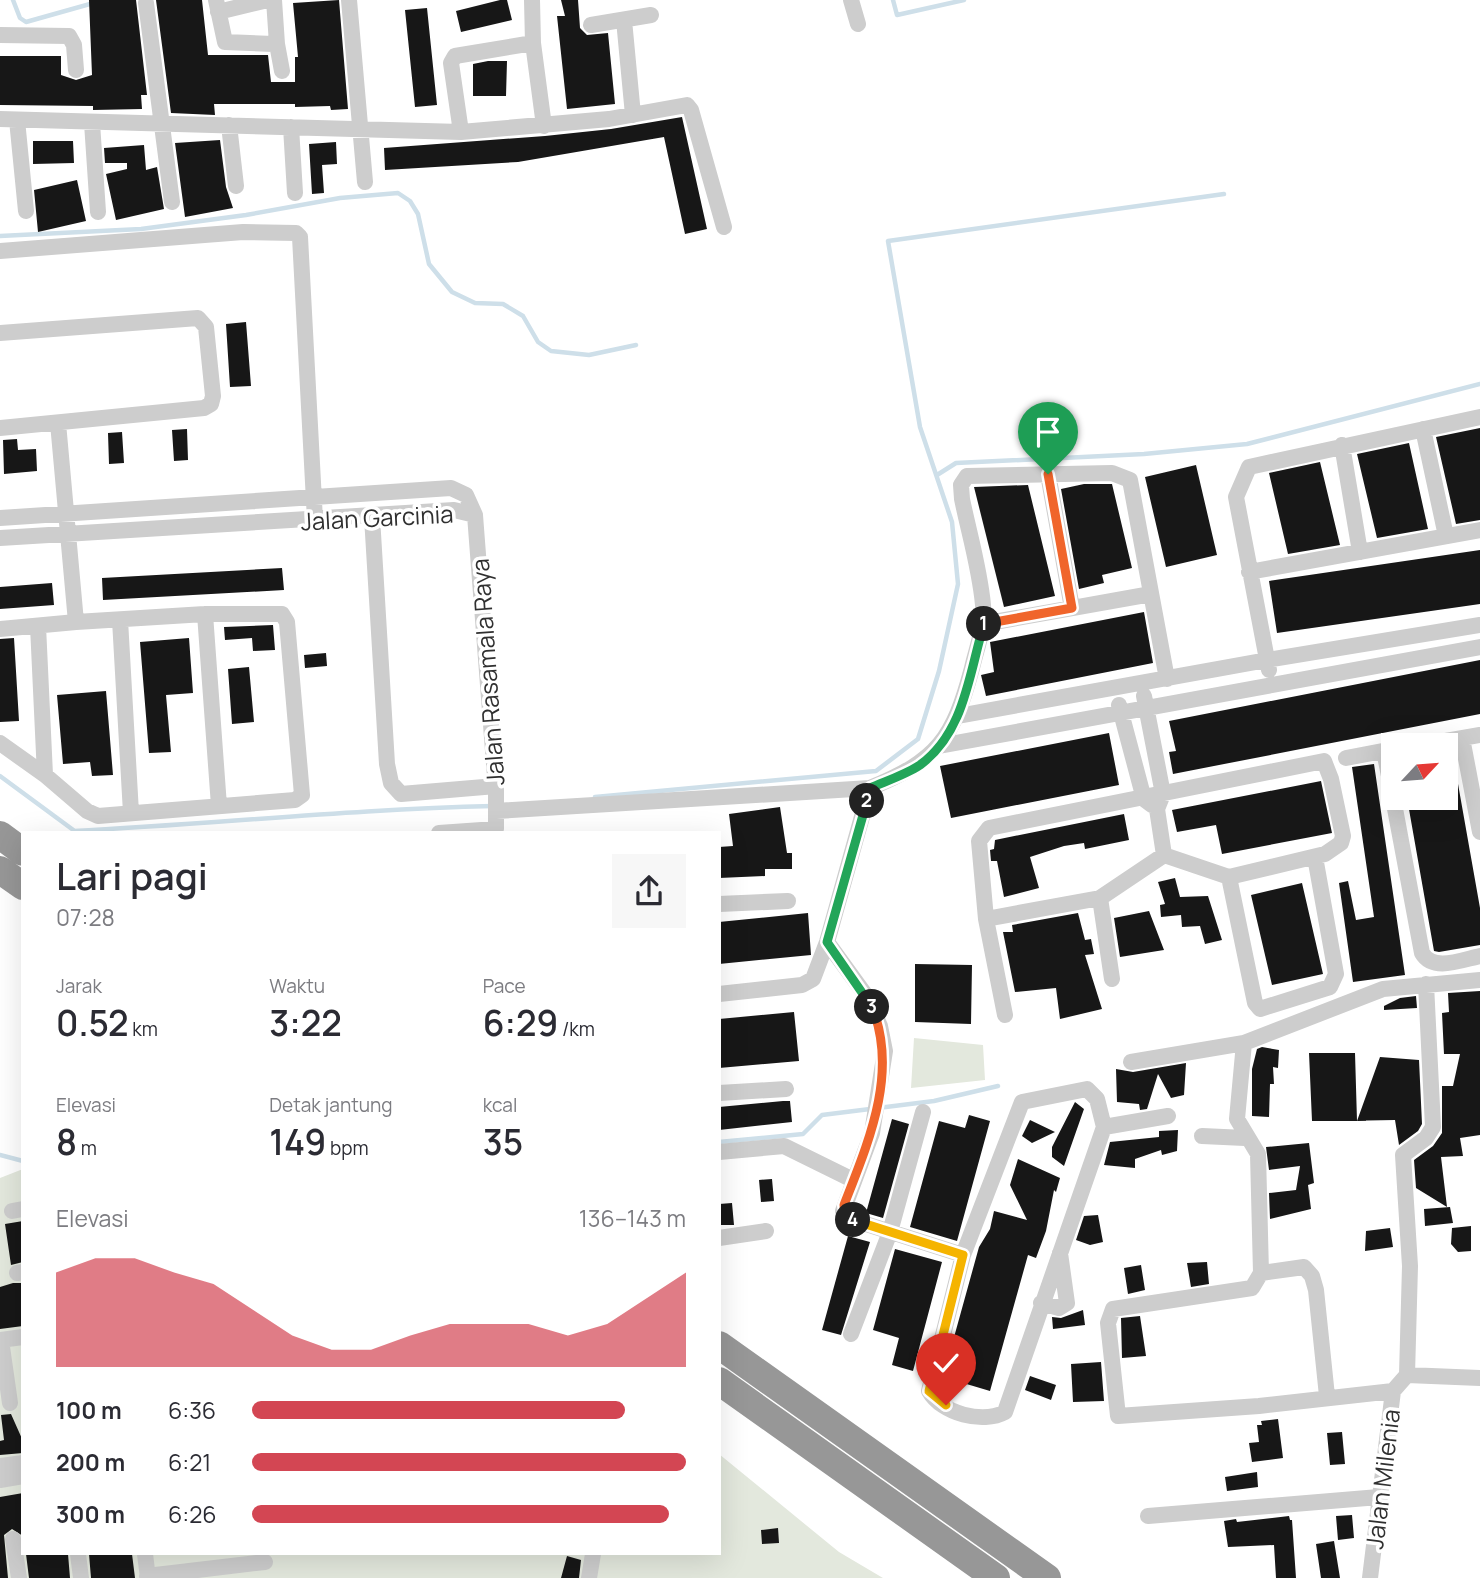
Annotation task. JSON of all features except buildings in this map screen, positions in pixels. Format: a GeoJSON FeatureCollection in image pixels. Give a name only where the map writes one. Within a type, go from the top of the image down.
{"type":"FeatureCollection","features":[{"type":"Feature","properties":{"kind":"highway"},"geometry":{"type":"LineString","coordinates":[[0,835],[21,851]]}},
{"type":"Feature","properties":{"kind":"highway"},"geometry":{"type":"LineString","coordinates":[[0,870],[21,885]]}},
{"type":"Feature","properties":{"kind":"highway"},"geometry":{"type":"LineString","coordinates":[[721,1346],[1047,1578]]}},
{"type":"Feature","properties":{"kind":"highway"},"geometry":{"type":"LineString","coordinates":[[721,1382],[996,1578]]}},
{"type":"Feature","properties":{"kind":"street"},"geometry":{"type":"LineString","coordinates":[[268,0],[217,6],[226,43],[277,44]]}},
{"type":"Feature","properties":{"kind":"street"},"geometry":{"type":"LineString","coordinates":[[274,0],[282,71]]}},
{"type":"Feature","properties":{"kind":"street"},"geometry":{"type":"LineString","coordinates":[[349,0],[358,128],[365,182]]}},
{"type":"Feature","properties":{"kind":"street"},"geometry":{"type":"LineString","coordinates":[[532,0],[533,43],[544,126]]}},
{"type":"Feature","properties":{"kind":"street"},"geometry":{"type":"LineString","coordinates":[[851,0],[858,24]]}},
{"type":"Feature","properties":{"kind":"street"},"geometry":{"type":"LineString","coordinates":[[146,3],[172,202]]}},
{"type":"Feature","properties":{"kind":"street"},"geometry":{"type":"LineString","coordinates":[[591,25],[651,15]]}},
{"type":"Feature","properties":{"kind":"street"},"geometry":{"type":"LineString","coordinates":[[624,20],[633,115]]}},
{"type":"Feature","properties":{"kind":"street"},"geometry":{"type":"LineString","coordinates":[[0,35],[69,36],[74,44],[76,70]]}},
{"type":"Feature","properties":{"kind":"street"},"geometry":{"type":"LineString","coordinates":[[461,132],[451,63],[454,56],[533,43]]}},
{"type":"Feature","properties":{"kind":"street"},"geometry":{"type":"LineString","coordinates":[[0,119],[461,132],[544,126],[633,115],[682,105],[691,110],[724,227]]}},
{"type":"Feature","properties":{"kind":"street"},"geometry":{"type":"LineString","coordinates":[[18,120],[26,211]]}},
{"type":"Feature","properties":{"kind":"street"},"geometry":{"type":"LineString","coordinates":[[92,123],[98,212]]}},
{"type":"Feature","properties":{"kind":"street"},"geometry":{"type":"LineString","coordinates":[[229,125],[236,186]]}},
{"type":"Feature","properties":{"kind":"street"},"geometry":{"type":"LineString","coordinates":[[291,127],[295,192]]}},
{"type":"Feature","properties":{"kind":"street"},"geometry":{"type":"LineString","coordinates":[[0,251],[243,232],[296,233],[300,237],[315,520]]}},
{"type":"Feature","properties":{"kind":"street"},"geometry":{"type":"LineString","coordinates":[[0,333],[198,318],[206,327],[211,404],[204,408],[0,428]]}},
{"type":"Feature","properties":{"kind":"street"},"geometry":{"type":"LineString","coordinates":[[1270,684],[1237,497],[1249,467],[1480,417]]}},
{"type":"Feature","properties":{"kind":"street"},"geometry":{"type":"LineString","coordinates":[[58,423],[76,622]]}},
{"type":"Feature","properties":{"kind":"street"},"geometry":{"type":"LineString","coordinates":[[1423,429],[1446,536]]}},
{"type":"Feature","properties":{"kind":"street"},"geometry":{"type":"LineString","coordinates":[[1342,445],[1360,552]]}},
{"type":"Feature","properties":{"kind":"street"},"geometry":{"type":"LineString","coordinates":[[496,809],[870,788],[920,765],[940,746],[958,716],[983,624],[983,603],[962,499],[963,479],[967,476],[1112,473],[1130,480],[1167,679]]}},
{"type":"Feature","properties":{"kind":"street"},"geometry":{"type":"LineString","coordinates":[[1048,474],[1072,608]]}},
{"type":"Feature","properties":{"kind":"street","name":"Jalan Garcinia"},"geometry":{"type":"LineString","coordinates":[[0,518],[67,516],[451,488],[466,495],[475,514]]}},
{"type":"Feature","properties":{"kind":"street","name":"Jalan Garcinia"},"geometry":{"type":"LineString","coordinates":[[0,538],[454,510],[475,514]]}},
{"type":"Feature","properties":{"kind":"street","name":"Jalan Rasamala Raya"},"geometry":{"type":"LineString","coordinates":[[468,831],[496,829],[496,788],[475,514]]}},
{"type":"Feature","properties":{"kind":"street"},"geometry":{"type":"LineString","coordinates":[[372,517],[387,764],[391,783],[401,794],[496,788]]}},
{"type":"Feature","properties":{"kind":"street"},"geometry":{"type":"LineString","coordinates":[[1249,572],[1480,530]]}},
{"type":"Feature","properties":{"kind":"street"},"geometry":{"type":"LineString","coordinates":[[983,624],[1151,594]]}},
{"type":"Feature","properties":{"kind":"street"},"geometry":{"type":"LineString","coordinates":[[205,614],[219,806]]}},
{"type":"Feature","properties":{"kind":"street"},"geometry":{"type":"LineString","coordinates":[[0,629],[205,614],[282,614],[286,622],[300,798],[93,815],[0,743]]}},
{"type":"Feature","properties":{"kind":"street"},"geometry":{"type":"LineString","coordinates":[[120,620],[131,813]]}},
{"type":"Feature","properties":{"kind":"street"},"geometry":{"type":"LineString","coordinates":[[958,716],[1267,660],[1480,625]]}},
{"type":"Feature","properties":{"kind":"street"},"geometry":{"type":"LineString","coordinates":[[38,626],[44,775]]}},
{"type":"Feature","properties":{"kind":"street"},"geometry":{"type":"LineString","coordinates":[[940,746],[1480,647]]}},
{"type":"Feature","properties":{"kind":"street"},"geometry":{"type":"LineString","coordinates":[[1141,684],[1146,707],[1154,800],[1164,855]]}},
{"type":"Feature","properties":{"kind":"street"},"geometry":{"type":"LineString","coordinates":[[1116,688],[1121,713],[1154,800]]}},
{"type":"Feature","properties":{"kind":"street"},"geometry":{"type":"LineString","coordinates":[[1458,739],[1480,735]]}},
{"type":"Feature","properties":{"kind":"street"},"geometry":{"type":"LineString","coordinates":[[1462,738],[1480,832]]}},
{"type":"Feature","properties":{"kind":"street"},"geometry":{"type":"LineString","coordinates":[[1346,758],[1381,751]]}},
{"type":"Feature","properties":{"kind":"street"},"geometry":{"type":"LineString","coordinates":[[1005,1015],[986,919],[979,841],[985,831],[1154,800],[1325,761],[1343,836],[1335,849],[1315,857],[1229,877],[1164,855]]}},
{"type":"Feature","properties":{"kind":"street"},"geometry":{"type":"LineString","coordinates":[[721,993],[805,985],[813,979],[827,942],[870,788]]}},
{"type":"Feature","properties":{"kind":"street"},"geometry":{"type":"LineString","coordinates":[[1395,810],[1422,953],[1432,964],[1480,956]]}},
{"type":"Feature","properties":{"kind":"street"},"geometry":{"type":"LineString","coordinates":[[986,919],[1100,898],[1164,855]]}},
{"type":"Feature","properties":{"kind":"street"},"geometry":{"type":"LineString","coordinates":[[1229,877],[1255,1003],[1260,1009],[1266,1009],[1330,987],[1334,982],[1336,974],[1315,857]]}},
{"type":"Feature","properties":{"kind":"street"},"geometry":{"type":"LineString","coordinates":[[1100,898],[1112,978]]}},
{"type":"Feature","properties":{"kind":"street"},"geometry":{"type":"LineString","coordinates":[[721,904],[788,901]]}},
{"type":"Feature","properties":{"kind":"street"},"geometry":{"type":"LineString","coordinates":[[827,942],[867,997],[880,1026],[885,1051],[872,1133],[843,1207],[847,1218],[963,1255]]}},
{"type":"Feature","properties":{"kind":"street"},"geometry":{"type":"LineString","coordinates":[[1131,1062],[1244,1043],[1284,1030],[1383,989],[1480,980]]}},
{"type":"Feature","properties":{"kind":"street"},"geometry":{"type":"LineString","coordinates":[[1407,1375],[1410,1266],[1403,1155],[1426,1138],[1433,1128],[1426,984]]}},
{"type":"Feature","properties":{"kind":"street"},"geometry":{"type":"LineString","coordinates":[[1244,1043],[1236,1108],[1237,1119],[1245,1138],[1258,1154],[1264,1262],[1261,1273],[1252,1288],[1113,1309],[1108,1323],[1118,1416],[1259,1406],[1327,1396],[1393,1391]]}},
{"type":"Feature","properties":{"kind":"street"},"geometry":{"type":"LineString","coordinates":[[721,1093],[786,1089]]}},
{"type":"Feature","properties":{"kind":"street"},"geometry":{"type":"LineString","coordinates":[[1087,1089],[1097,1099],[1104,1127],[1060,1251],[1005,1412],[988,1418],[965,1417],[933,1397],[929,1391],[963,1255],[1021,1102],[1087,1089]]}},
{"type":"Feature","properties":{"kind":"street"},"geometry":{"type":"LineString","coordinates":[[851,1334],[890,1231],[923,1112]]}},
{"type":"Feature","properties":{"kind":"street"},"geometry":{"type":"LineString","coordinates":[[1104,1127],[1168,1116]]}},
{"type":"Feature","properties":{"kind":"street"},"geometry":{"type":"LineString","coordinates":[[1202,1136],[1245,1138]]}},
{"type":"Feature","properties":{"kind":"street"},"geometry":{"type":"LineString","coordinates":[[721,1152],[784,1146],[853,1181]]}},
{"type":"Feature","properties":{"kind":"street"},"geometry":{"type":"LineString","coordinates":[[721,1238],[766,1231]]}},
{"type":"Feature","properties":{"kind":"street"},"geometry":{"type":"LineString","coordinates":[[1041,1303],[1059,1308],[1066,1303],[1060,1251]]}},
{"type":"Feature","properties":{"kind":"street"},"geometry":{"type":"LineString","coordinates":[[1261,1273],[1304,1267],[1312,1276],[1316,1290],[1327,1396]]}},
{"type":"Feature","properties":{"kind":"street"},"geometry":{"type":"LineString","coordinates":[[11,1403],[1,1340],[21,1337]]}},
{"type":"Feature","properties":{"kind":"street","name":"Jalan Milenia"},"geometry":{"type":"LineString","coordinates":[[1370,1578],[1393,1391],[1407,1375],[1480,1378]]}},
{"type":"Feature","properties":{"kind":"street"},"geometry":{"type":"LineString","coordinates":[[0,1466],[21,1463]]}},
{"type":"Feature","properties":{"kind":"street"},"geometry":{"type":"LineString","coordinates":[[0,1480],[21,1476]]}},
{"type":"Feature","properties":{"kind":"street"},"geometry":{"type":"LineString","coordinates":[[1148,1516],[1380,1497]]}},
{"type":"Feature","properties":{"kind":"street"},"geometry":{"type":"LineString","coordinates":[[12,1539],[19,1578]]}},
{"type":"Feature","properties":{"kind":"street"},"geometry":{"type":"LineString","coordinates":[[78,1555],[81,1578]]}},
{"type":"Feature","properties":{"kind":"street"},"geometry":{"type":"LineString","coordinates":[[145,1555],[148,1577],[265,1562]]}},
{"type":"Feature","properties":{"kind":"street"},"geometry":{"type":"LineString","coordinates":[[589,1578],[593,1555]]}},
{"type":"Feature","properties":{"kind":"shaded area"},"geometry":{"type":"Polygon","coordinates":[[[914,1038],[983,1045],[985,1080],[911,1088],[914,1038]]]}},
{"type":"Feature","properties":{"kind":"shaded area"},"geometry":{"type":"Polygon","coordinates":[[[21,1170],[21,1555],[721,1555],[721,1456],[839,1552],[883,1578],[0,1578],[0,1178],[21,1170]]]}},
{"type":"Feature","properties":{"kind":"waterway"},"geometry":{"type":"LineString","coordinates":[[13,0],[20,18],[26,22],[104,0]]}},
{"type":"Feature","properties":{"kind":"waterway"},"geometry":{"type":"LineString","coordinates":[[893,0],[897,15],[964,0]]}},
{"type":"Feature","properties":{"kind":"waterway"},"geometry":{"type":"LineString","coordinates":[[0,236],[141,229],[246,215],[340,198],[398,193],[410,201],[418,214],[429,264],[452,292],[475,303],[503,304],[523,316],[538,342],[551,351],[589,355],[636,345]]}},
{"type":"Feature","properties":{"kind":"waterway"},"geometry":{"type":"LineString","coordinates":[[595,797],[876,771],[918,739],[939,671],[958,584],[952,522],[920,427],[888,241],[1224,194]]}},
{"type":"Feature","properties":{"kind":"waterway"},"geometry":{"type":"LineString","coordinates":[[937,475],[956,463],[1144,454],[1247,444],[1480,384]]}},
{"type":"Feature","properties":{"kind":"waterway"},"geometry":{"type":"LineString","coordinates":[[0,776],[75,831]]}},
{"type":"Feature","properties":{"kind":"waterway"},"geometry":{"type":"LineString","coordinates":[[74,831],[388,810],[493,806]]}},
{"type":"Feature","properties":{"kind":"waterway"},"geometry":{"type":"LineString","coordinates":[[721,1142],[803,1134],[822,1115],[934,1101],[998,1086]]}},
{"type":"Feature","properties":{"kind":"waterway"},"geometry":{"type":"LineString","coordinates":[[0,1155],[21,1160]]}},
{"type":"Feature","properties":{"kind":"route"},"geometry":{"type":"LineString","coordinates":[[946,1405],[929,1391],[963,1255],[847,1218],[843,1211],[872,1133],[885,1051],[880,1026],[867,997],[827,942],[870,788],[920,765],[940,746],[958,716],[983,624],[1072,608],[1048,474]]}}]}
